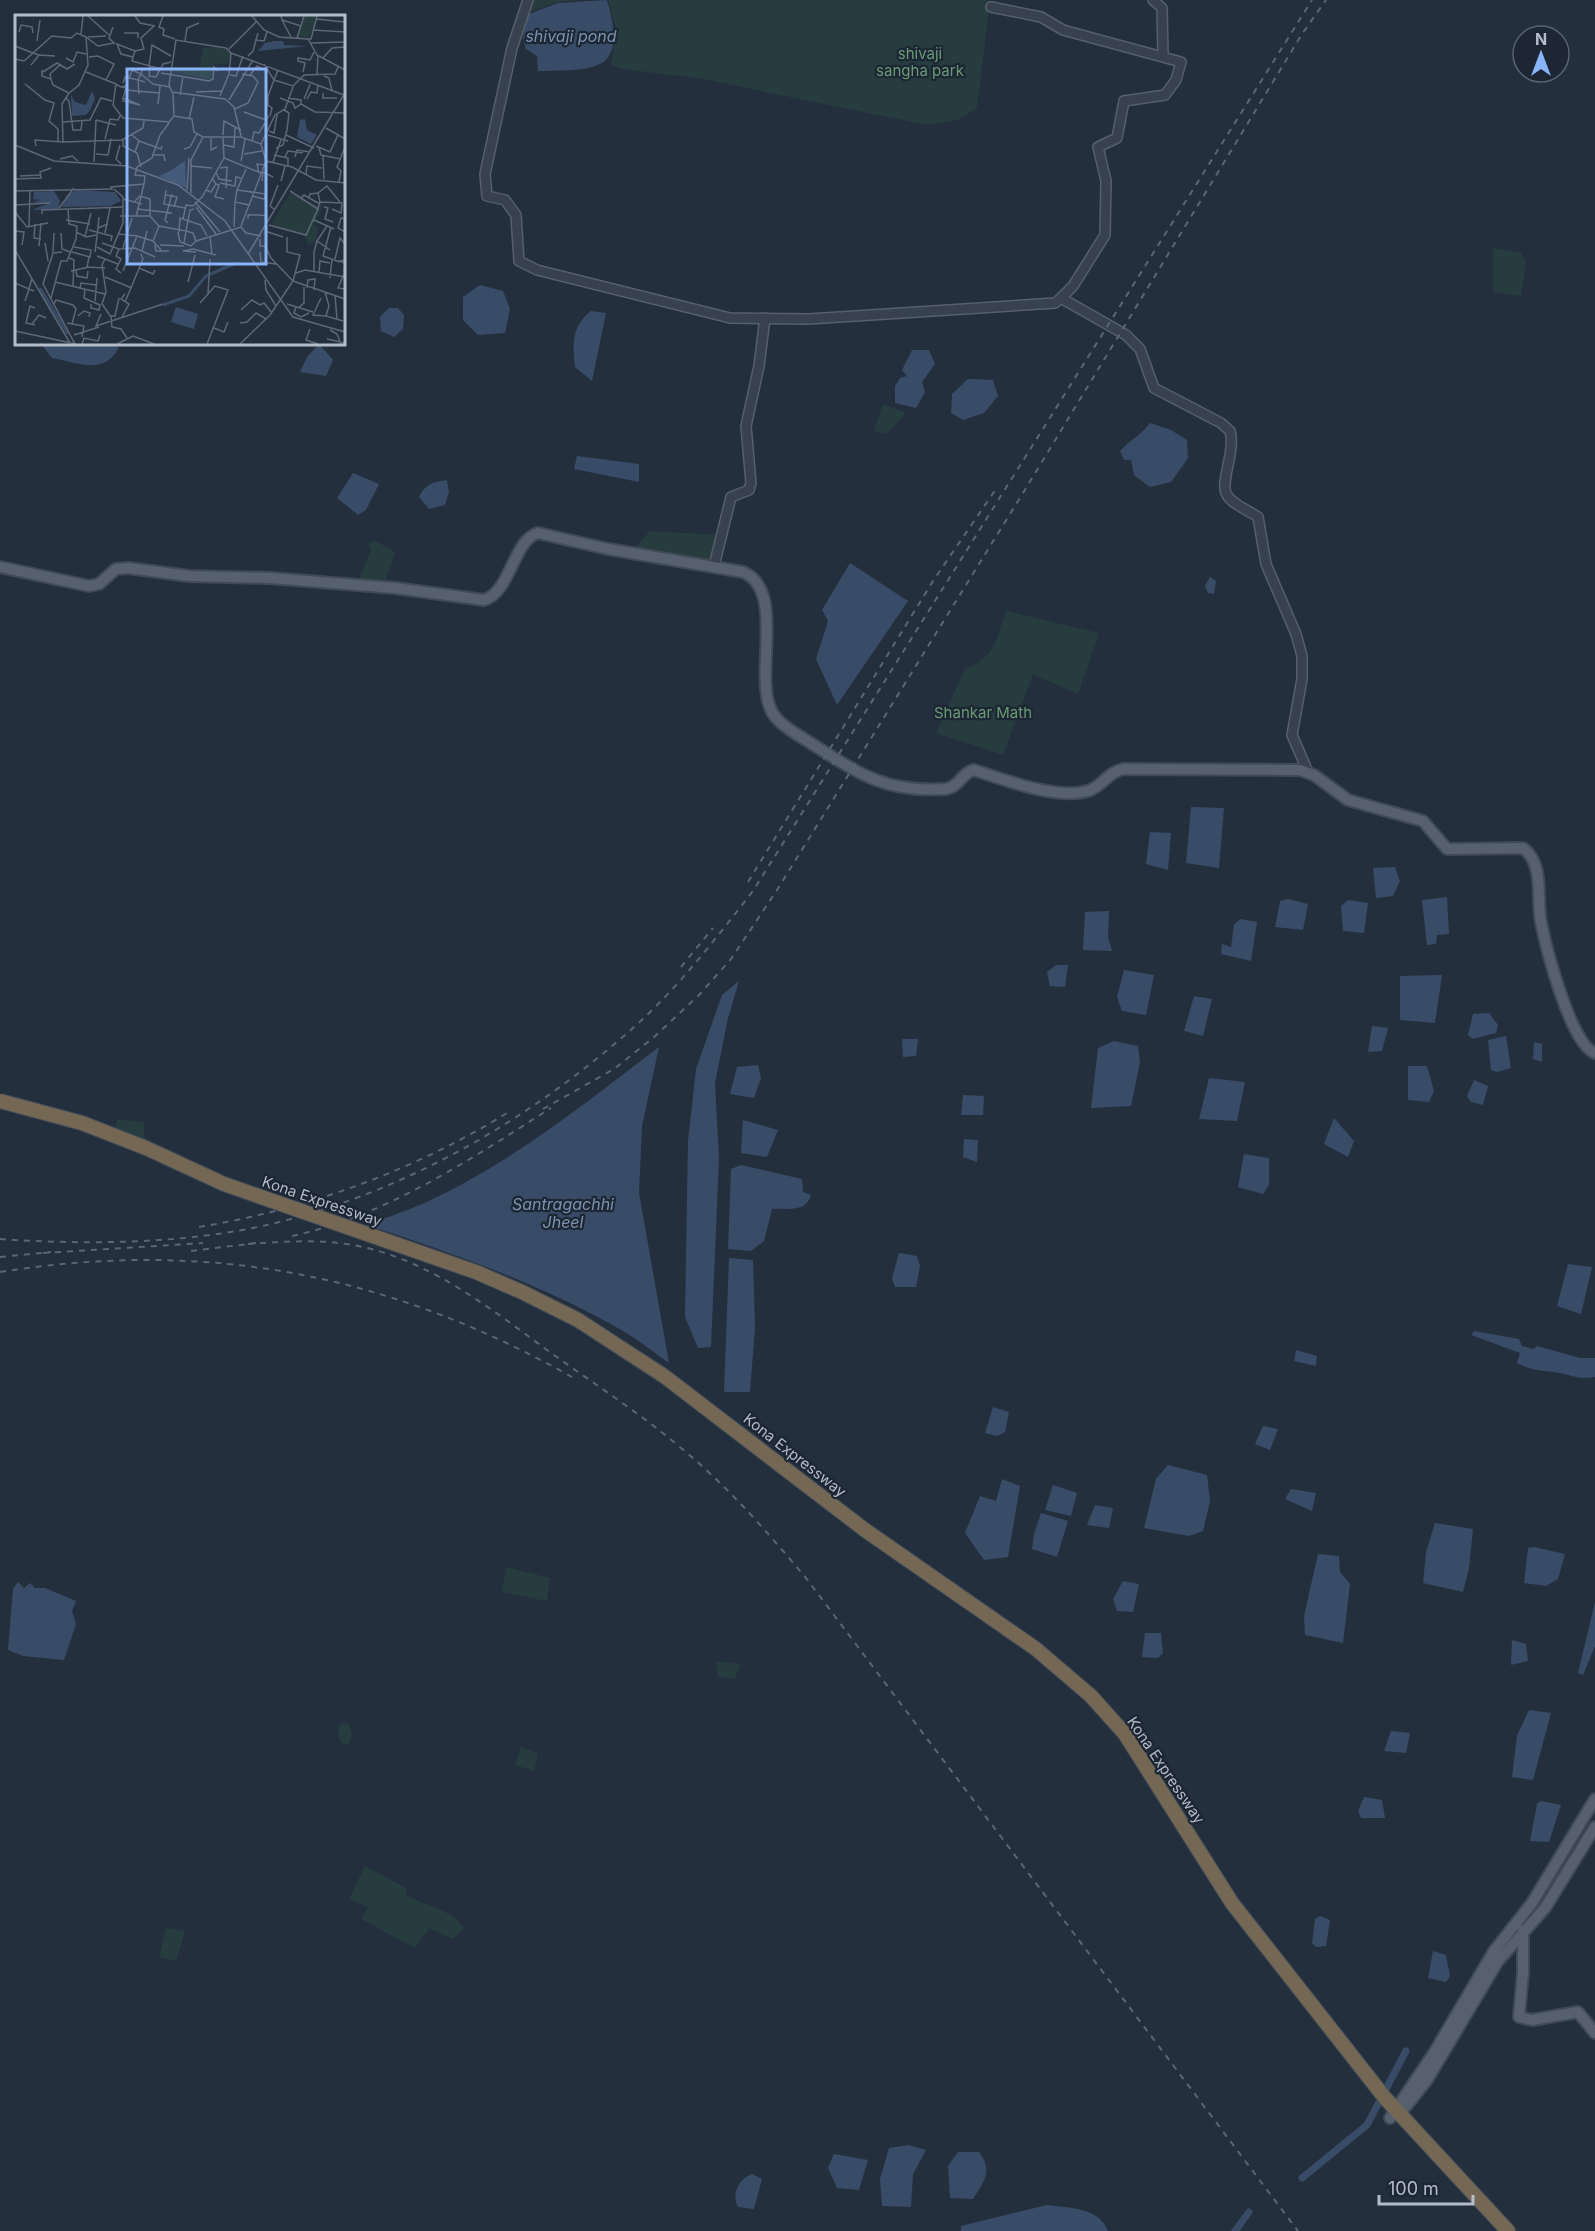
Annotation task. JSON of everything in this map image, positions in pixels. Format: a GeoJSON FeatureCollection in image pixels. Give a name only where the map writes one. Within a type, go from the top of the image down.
{"type":"FeatureCollection","features":[{"type":"Feature","properties":{"kind":"highway","name":"Kona Expressway"},"geometry":{"type":"LineString","coordinates":[[0,1101],[82,1124],[146,1148],[224,1184],[476,1272],[578,1320],[624,1350],[667,1387],[836,1516],[1034,1658],[1086,1703],[1118,1738],[1235,1918],[1382,2102],[1498,2231]]}},
{"type":"Feature","properties":{"kind":"highway","name":"Kona Expressway"},"geometry":{"type":"LineString","coordinates":[[1395,2116],[1508,2231]]}},
{"type":"Feature","properties":{"kind":"main road"},"geometry":{"type":"LineString","coordinates":[[0,567],[89,586],[99,584],[116,569],[128,568],[189,576],[270,578],[395,588],[484,600],[496,594],[529,539],[538,533],[608,549],[749,574],[762,591],[766,630],[766,690],[771,711],[796,733],[867,779],[902,787],[944,789],[956,785],[969,771],[974,770],[1039,789],[1075,792],[1088,791],[1110,774],[1123,769],[1308,772],[1348,800],[1423,821],[1447,849],[1517,847],[1529,852],[1536,864],[1543,930],[1563,995],[1581,1042],[1595,1053]]}},
{"type":"Feature","properties":{"kind":"main road"},"geometry":{"type":"LineString","coordinates":[[1395,2116],[1494,1950],[1532,1903],[1595,1799]]}},
{"type":"Feature","properties":{"kind":"main road"},"geometry":{"type":"LineString","coordinates":[[1395,2116],[1427,2080],[1498,1960],[1545,1908],[1595,1827]]}},
{"type":"Feature","properties":{"kind":"main road"},"geometry":{"type":"LineString","coordinates":[[1523,1930],[1523,1972],[1519,2017],[1532,2020],[1578,2012],[1595,2033]]}},
{"type":"Feature","properties":{"kind":"street"},"geometry":{"type":"LineString","coordinates":[[528,0],[512,48],[485,174],[487,196],[505,200],[516,215],[519,261],[537,270],[730,318],[809,319],[1055,303],[1073,285],[1105,235],[1106,181],[1098,147],[1117,138],[1124,101],[1165,95],[1176,80],[1181,62],[1063,30],[1041,17],[991,7]]}},
{"type":"Feature","properties":{"kind":"street"},"geometry":{"type":"LineString","coordinates":[[1153,0],[1162,8],[1163,56]]}},
{"type":"Feature","properties":{"kind":"street"},"geometry":{"type":"LineString","coordinates":[[1061,298],[1126,335],[1140,349],[1154,388],[1221,423],[1230,431],[1232,454],[1223,485],[1227,496],[1258,517],[1266,564],[1296,634],[1302,656],[1302,679],[1292,735],[1308,772]]}},
{"type":"Feature","properties":{"kind":"street"},"geometry":{"type":"LineString","coordinates":[[714,566],[731,497],[749,490],[751,483],[746,426],[759,366],[765,318]]}},
{"type":"Feature","properties":{"kind":"green space"},"geometry":{"type":"Polygon","coordinates":[[[531,0],[583,0],[557,2],[527,13],[531,0]]]}},
{"type":"Feature","properties":{"kind":"green space","name":"shivaji sangha park"},"geometry":{"type":"Polygon","coordinates":[[[608,0],[990,0],[977,108],[958,120],[927,125],[698,78],[621,69],[611,65],[616,28],[608,0]]]}},
{"type":"Feature","properties":{"kind":"green space"},"geometry":{"type":"Polygon","coordinates":[[[1493,248],[1521,253],[1526,261],[1521,296],[1493,292],[1493,248]]]}},
{"type":"Feature","properties":{"kind":"green space"},"geometry":{"type":"Polygon","coordinates":[[[883,404],[906,413],[887,434],[874,431],[883,404]]]}},
{"type":"Feature","properties":{"kind":"green space"},"geometry":{"type":"Polygon","coordinates":[[[650,531],[720,535],[713,564],[632,551],[650,531]]]}},
{"type":"Feature","properties":{"kind":"green space"},"geometry":{"type":"Polygon","coordinates":[[[374,540],[395,552],[384,585],[359,579],[371,551],[369,544],[374,540]]]}},
{"type":"Feature","properties":{"kind":"green space","name":"Shankar Math"},"geometry":{"type":"Polygon","coordinates":[[[1006,611],[1099,633],[1078,694],[1033,674],[1003,755],[936,733],[965,669],[989,653],[997,639],[1006,611]]]}},
{"type":"Feature","properties":{"kind":"green space"},"geometry":{"type":"Polygon","coordinates":[[[118,1119],[144,1122],[145,1147],[113,1133],[118,1119]]]}},
{"type":"Feature","properties":{"kind":"green space"},"geometry":{"type":"Polygon","coordinates":[[[507,1567],[550,1578],[547,1601],[501,1592],[507,1567]]]}},
{"type":"Feature","properties":{"kind":"green space"},"geometry":{"type":"Polygon","coordinates":[[[716,1661],[740,1664],[735,1679],[718,1677],[716,1661]]]}},
{"type":"Feature","properties":{"kind":"green space"},"geometry":{"type":"Polygon","coordinates":[[[346,1723],[350,1726],[352,1736],[349,1745],[342,1743],[338,1736],[339,1725],[346,1723]]]}},
{"type":"Feature","properties":{"kind":"green space"},"geometry":{"type":"Polygon","coordinates":[[[521,1747],[538,1753],[534,1771],[515,1765],[521,1747]]]}},
{"type":"Feature","properties":{"kind":"green space"},"geometry":{"type":"Polygon","coordinates":[[[365,1866],[406,1888],[406,1894],[413,1898],[453,1916],[464,1928],[453,1939],[429,1928],[415,1948],[361,1919],[368,1907],[349,1899],[365,1866]]]}},
{"type":"Feature","properties":{"kind":"green space"},"geometry":{"type":"Polygon","coordinates":[[[166,1928],[185,1931],[176,1961],[159,1957],[166,1928]]]}},
{"type":"Feature","properties":{"kind":"water","name":"shivaji pond"},"geometry":{"type":"Polygon","coordinates":[[[607,0],[613,24],[614,41],[610,54],[603,62],[577,70],[538,71],[537,56],[526,49],[523,39],[526,15],[558,3],[607,0]]]}},
{"type":"Feature","properties":{"kind":"water"},"geometry":{"type":"Polygon","coordinates":[[[480,285],[503,291],[510,309],[505,333],[478,335],[463,320],[463,297],[480,285]]]}},
{"type":"Feature","properties":{"kind":"water"},"geometry":{"type":"Polygon","coordinates":[[[389,308],[398,308],[404,315],[403,329],[394,337],[381,331],[380,317],[389,308]]]}},
{"type":"Feature","properties":{"kind":"water"},"geometry":{"type":"Polygon","coordinates":[[[591,311],[606,313],[592,381],[575,367],[574,351],[577,329],[591,311]]]}},
{"type":"Feature","properties":{"kind":"water"},"geometry":{"type":"Polygon","coordinates":[[[42,345],[117,345],[118,349],[112,357],[97,365],[52,358],[42,345]]]}},
{"type":"Feature","properties":{"kind":"water"},"geometry":{"type":"Polygon","coordinates":[[[320,345],[333,360],[326,376],[300,372],[307,357],[320,345]]]}},
{"type":"Feature","properties":{"kind":"water"},"geometry":{"type":"Polygon","coordinates":[[[912,350],[929,350],[935,364],[922,382],[925,392],[916,408],[895,403],[895,386],[900,378],[907,376],[902,370],[912,350]]]}},
{"type":"Feature","properties":{"kind":"water"},"geometry":{"type":"Polygon","coordinates":[[[968,379],[993,380],[998,396],[984,413],[963,420],[951,413],[952,394],[968,379]]]}},
{"type":"Feature","properties":{"kind":"water"},"geometry":{"type":"Polygon","coordinates":[[[1150,423],[1171,430],[1187,440],[1188,458],[1171,482],[1150,487],[1134,475],[1131,460],[1124,460],[1120,451],[1150,423]]]}},
{"type":"Feature","properties":{"kind":"water"},"geometry":{"type":"Polygon","coordinates":[[[577,456],[639,464],[639,482],[574,469],[577,456]]]}},
{"type":"Feature","properties":{"kind":"water"},"geometry":{"type":"Polygon","coordinates":[[[353,473],[379,484],[366,510],[358,515],[337,498],[353,473]]]}},
{"type":"Feature","properties":{"kind":"water"},"geometry":{"type":"Polygon","coordinates":[[[447,480],[449,492],[445,505],[429,509],[419,497],[421,493],[430,484],[447,480]]]}},
{"type":"Feature","properties":{"kind":"water"},"geometry":{"type":"Polygon","coordinates":[[[850,563],[908,601],[837,705],[816,659],[828,621],[822,610],[850,563]]]}},
{"type":"Feature","properties":{"kind":"water"},"geometry":{"type":"Polygon","coordinates":[[[1210,577],[1216,581],[1214,594],[1208,593],[1205,586],[1210,577]]]}},
{"type":"Feature","properties":{"kind":"water"},"geometry":{"type":"Polygon","coordinates":[[[1191,807],[1224,808],[1219,868],[1186,863],[1191,807]]]}},
{"type":"Feature","properties":{"kind":"water"},"geometry":{"type":"Polygon","coordinates":[[[1150,832],[1171,833],[1168,870],[1146,864],[1150,832]]]}},
{"type":"Feature","properties":{"kind":"water"},"geometry":{"type":"Polygon","coordinates":[[[1395,867],[1400,881],[1393,896],[1376,898],[1373,868],[1395,867]]]}},
{"type":"Feature","properties":{"kind":"water"},"geometry":{"type":"Polygon","coordinates":[[[1447,897],[1449,934],[1437,935],[1436,944],[1427,945],[1422,900],[1447,897]]]}},
{"type":"Feature","properties":{"kind":"water"},"geometry":{"type":"Polygon","coordinates":[[[1288,899],[1308,904],[1303,930],[1275,927],[1280,901],[1288,899]]]}},
{"type":"Feature","properties":{"kind":"water"},"geometry":{"type":"Polygon","coordinates":[[[1348,900],[1368,903],[1364,933],[1343,931],[1341,906],[1348,900]]]}},
{"type":"Feature","properties":{"kind":"water"},"geometry":{"type":"Polygon","coordinates":[[[1109,911],[1108,937],[1112,951],[1083,950],[1085,912],[1109,911]]]}},
{"type":"Feature","properties":{"kind":"water"},"geometry":{"type":"Polygon","coordinates":[[[1240,919],[1257,922],[1251,961],[1221,954],[1222,944],[1231,947],[1234,925],[1240,919]]]}},
{"type":"Feature","properties":{"kind":"water"},"geometry":{"type":"Polygon","coordinates":[[[1056,965],[1068,965],[1065,987],[1050,986],[1047,972],[1056,965]]]}},
{"type":"Feature","properties":{"kind":"water"},"geometry":{"type":"Polygon","coordinates":[[[1124,970],[1154,975],[1146,1015],[1122,1011],[1117,997],[1124,970]]]}},
{"type":"Feature","properties":{"kind":"water"},"geometry":{"type":"Polygon","coordinates":[[[1442,975],[1435,1023],[1400,1020],[1400,976],[1442,975]]]}},
{"type":"Feature","properties":{"kind":"water"},"geometry":{"type":"Polygon","coordinates":[[[739,981],[728,1018],[715,1083],[719,1158],[711,1347],[698,1348],[685,1317],[688,1141],[696,1069],[722,995],[739,981]]]}},
{"type":"Feature","properties":{"kind":"water"},"geometry":{"type":"Polygon","coordinates":[[[1194,996],[1212,999],[1203,1036],[1184,1031],[1194,996]]]}},
{"type":"Feature","properties":{"kind":"water"},"geometry":{"type":"Polygon","coordinates":[[[1489,1013],[1498,1025],[1496,1033],[1473,1039],[1468,1035],[1473,1014],[1489,1013]]]}},
{"type":"Feature","properties":{"kind":"water"},"geometry":{"type":"Polygon","coordinates":[[[1372,1026],[1388,1028],[1382,1051],[1368,1052],[1372,1026]]]}},
{"type":"Feature","properties":{"kind":"water"},"geometry":{"type":"Polygon","coordinates":[[[1506,1036],[1511,1068],[1497,1072],[1491,1070],[1488,1040],[1506,1036]]]}},
{"type":"Feature","properties":{"kind":"water"},"geometry":{"type":"Polygon","coordinates":[[[902,1039],[918,1039],[916,1056],[903,1057],[902,1039]]]}},
{"type":"Feature","properties":{"kind":"water"},"geometry":{"type":"Polygon","coordinates":[[[1114,1041],[1138,1046],[1140,1062],[1131,1106],[1091,1108],[1098,1048],[1114,1041]]]}},
{"type":"Feature","properties":{"kind":"water"},"geometry":{"type":"Polygon","coordinates":[[[1534,1042],[1542,1044],[1542,1062],[1533,1059],[1534,1042]]]}},
{"type":"Feature","properties":{"kind":"water","name":"Santragachhi Jheel"},"geometry":{"type":"Polygon","coordinates":[[[659,1047],[642,1126],[639,1193],[669,1363],[623,1331],[556,1296],[430,1246],[366,1225],[422,1204],[485,1171],[545,1132],[659,1047]]]}},
{"type":"Feature","properties":{"kind":"water"},"geometry":{"type":"Polygon","coordinates":[[[758,1065],[761,1078],[754,1098],[730,1094],[737,1067],[758,1065]]]}},
{"type":"Feature","properties":{"kind":"water"},"geometry":{"type":"Polygon","coordinates":[[[1408,1066],[1427,1066],[1434,1091],[1429,1102],[1408,1100],[1408,1066]]]}},
{"type":"Feature","properties":{"kind":"water"},"geometry":{"type":"Polygon","coordinates":[[[1209,1078],[1245,1082],[1237,1121],[1199,1119],[1209,1078]]]}},
{"type":"Feature","properties":{"kind":"water"},"geometry":{"type":"Polygon","coordinates":[[[1474,1080],[1488,1086],[1483,1105],[1471,1102],[1467,1096],[1474,1080]]]}},
{"type":"Feature","properties":{"kind":"water"},"geometry":{"type":"Polygon","coordinates":[[[963,1095],[984,1096],[983,1115],[961,1115],[963,1095]]]}},
{"type":"Feature","properties":{"kind":"water"},"geometry":{"type":"Polygon","coordinates":[[[1334,1118],[1354,1141],[1348,1157],[1324,1144],[1334,1118]]]}},
{"type":"Feature","properties":{"kind":"water"},"geometry":{"type":"Polygon","coordinates":[[[743,1120],[778,1130],[767,1157],[741,1153],[743,1120]]]}},
{"type":"Feature","properties":{"kind":"water"},"geometry":{"type":"Polygon","coordinates":[[[964,1139],[978,1140],[977,1162],[963,1157],[964,1139]]]}},
{"type":"Feature","properties":{"kind":"water"},"geometry":{"type":"Polygon","coordinates":[[[1244,1154],[1269,1158],[1269,1185],[1263,1194],[1238,1187],[1244,1154]]]}},
{"type":"Feature","properties":{"kind":"water"},"geometry":{"type":"Polygon","coordinates":[[[741,1165],[802,1179],[803,1192],[811,1195],[809,1201],[800,1207],[772,1209],[764,1241],[751,1251],[728,1249],[731,1169],[741,1165]]]}},
{"type":"Feature","properties":{"kind":"water"},"geometry":{"type":"Polygon","coordinates":[[[899,1253],[917,1256],[920,1266],[916,1287],[895,1287],[892,1278],[899,1253]]]}},
{"type":"Feature","properties":{"kind":"water"},"geometry":{"type":"Polygon","coordinates":[[[729,1258],[753,1260],[755,1328],[750,1392],[724,1392],[729,1258]]]}},
{"type":"Feature","properties":{"kind":"water"},"geometry":{"type":"Polygon","coordinates":[[[1568,1264],[1592,1267],[1581,1314],[1557,1306],[1568,1264]]]}},
{"type":"Feature","properties":{"kind":"water"},"geometry":{"type":"Polygon","coordinates":[[[1474,1331],[1519,1339],[1522,1346],[1533,1349],[1537,1346],[1580,1358],[1595,1358],[1595,1377],[1578,1377],[1527,1367],[1517,1363],[1520,1353],[1471,1335],[1474,1331]]]}},
{"type":"Feature","properties":{"kind":"water"},"geometry":{"type":"Polygon","coordinates":[[[1296,1350],[1317,1356],[1316,1366],[1294,1361],[1296,1350]]]}},
{"type":"Feature","properties":{"kind":"water"},"geometry":{"type":"Polygon","coordinates":[[[993,1407],[1009,1412],[1005,1432],[997,1436],[985,1433],[993,1407]]]}},
{"type":"Feature","properties":{"kind":"water"},"geometry":{"type":"Polygon","coordinates":[[[1263,1426],[1278,1429],[1270,1450],[1255,1444],[1263,1426]]]}},
{"type":"Feature","properties":{"kind":"water"},"geometry":{"type":"Polygon","coordinates":[[[1168,1465],[1207,1475],[1210,1501],[1203,1531],[1189,1536],[1144,1528],[1156,1479],[1168,1465]]]}},
{"type":"Feature","properties":{"kind":"water"},"geometry":{"type":"Polygon","coordinates":[[[1002,1479],[1020,1486],[1008,1557],[984,1560],[965,1533],[980,1496],[996,1501],[1002,1479]]]}},
{"type":"Feature","properties":{"kind":"water"},"geometry":{"type":"Polygon","coordinates":[[[1053,1485],[1077,1493],[1071,1516],[1045,1510],[1053,1485]]]}},
{"type":"Feature","properties":{"kind":"water"},"geometry":{"type":"Polygon","coordinates":[[[1291,1489],[1316,1493],[1312,1511],[1285,1499],[1291,1489]]]}},
{"type":"Feature","properties":{"kind":"water"},"geometry":{"type":"Polygon","coordinates":[[[1095,1505],[1113,1508],[1109,1528],[1087,1525],[1095,1505]]]}},
{"type":"Feature","properties":{"kind":"water"},"geometry":{"type":"Polygon","coordinates":[[[1041,1513],[1068,1521],[1057,1557],[1032,1549],[1041,1513]]]}},
{"type":"Feature","properties":{"kind":"water"},"geometry":{"type":"Polygon","coordinates":[[[1435,1523],[1473,1529],[1469,1568],[1463,1592],[1423,1583],[1426,1552],[1435,1523]]]}},
{"type":"Feature","properties":{"kind":"water"},"geometry":{"type":"Polygon","coordinates":[[[1534,1547],[1565,1554],[1558,1579],[1546,1586],[1524,1583],[1528,1548],[1534,1547]]]}},
{"type":"Feature","properties":{"kind":"water"},"geometry":{"type":"Polygon","coordinates":[[[1318,1554],[1339,1556],[1340,1572],[1350,1584],[1343,1643],[1305,1635],[1304,1616],[1318,1554]]]}},
{"type":"Feature","properties":{"kind":"water"},"geometry":{"type":"Polygon","coordinates":[[[1123,1581],[1139,1584],[1133,1612],[1117,1611],[1113,1599],[1123,1581]]]}},
{"type":"Feature","properties":{"kind":"water"},"geometry":{"type":"Polygon","coordinates":[[[18,1582],[24,1588],[30,1583],[35,1588],[45,1588],[76,1601],[72,1611],[76,1624],[64,1660],[23,1656],[8,1650],[13,1589],[18,1582]]]}},
{"type":"Feature","properties":{"kind":"water"},"geometry":{"type":"Polygon","coordinates":[[[1595,1602],[1595,1646],[1583,1675],[1578,1673],[1595,1602]]]}},
{"type":"Feature","properties":{"kind":"water"},"geometry":{"type":"Polygon","coordinates":[[[1145,1633],[1161,1633],[1163,1653],[1158,1658],[1142,1657],[1145,1633]]]}},
{"type":"Feature","properties":{"kind":"water"},"geometry":{"type":"Polygon","coordinates":[[[1512,1640],[1526,1644],[1528,1661],[1511,1665],[1512,1640]]]}},
{"type":"Feature","properties":{"kind":"water"},"geometry":{"type":"Polygon","coordinates":[[[1529,1710],[1551,1713],[1533,1780],[1512,1777],[1517,1736],[1529,1710]]]}},
{"type":"Feature","properties":{"kind":"water"},"geometry":{"type":"Polygon","coordinates":[[[1391,1731],[1410,1733],[1406,1753],[1384,1751],[1391,1731]]]}},
{"type":"Feature","properties":{"kind":"water"},"geometry":{"type":"Polygon","coordinates":[[[1364,1797],[1382,1800],[1385,1818],[1361,1818],[1358,1811],[1364,1797]]]}},
{"type":"Feature","properties":{"kind":"water"},"geometry":{"type":"Polygon","coordinates":[[[1541,1801],[1561,1805],[1549,1842],[1530,1841],[1537,1804],[1541,1801]]]}},
{"type":"Feature","properties":{"kind":"water"},"geometry":{"type":"Polygon","coordinates":[[[1320,1916],[1330,1920],[1326,1946],[1316,1947],[1312,1943],[1315,1919],[1320,1916]]]}},
{"type":"Feature","properties":{"kind":"water"},"geometry":{"type":"Polygon","coordinates":[[[1433,1951],[1446,1955],[1450,1976],[1446,1982],[1428,1978],[1433,1951]]]}},
{"type":"Feature","properties":{"kind":"water"},"geometry":{"type":"Polygon","coordinates":[[[908,2145],[926,2150],[913,2174],[911,2207],[882,2206],[880,2179],[889,2148],[908,2145]]]}},
{"type":"Feature","properties":{"kind":"water"},"geometry":{"type":"Polygon","coordinates":[[[958,2152],[979,2152],[986,2165],[986,2176],[973,2199],[950,2198],[948,2166],[958,2152]]]}},
{"type":"Feature","properties":{"kind":"water"},"geometry":{"type":"Polygon","coordinates":[[[834,2154],[868,2160],[859,2190],[837,2188],[828,2168],[834,2154]]]}},
{"type":"Feature","properties":{"kind":"water"},"geometry":{"type":"Polygon","coordinates":[[[752,2174],[762,2179],[754,2209],[738,2207],[735,2197],[738,2187],[743,2179],[752,2174]]]}},
{"type":"Feature","properties":{"kind":"water"},"geometry":{"type":"Polygon","coordinates":[[[1047,2205],[1074,2208],[1091,2213],[1104,2223],[1108,2231],[961,2231],[961,2226],[1047,2205]]]}},
{"type":"Feature","properties":{"kind":"waterway"},"geometry":{"type":"LineString","coordinates":[[1302,2178],[1367,2125],[1406,2051]]}},
{"type":"Feature","properties":{"kind":"waterway"},"geometry":{"type":"LineString","coordinates":[[1235,2231],[1249,2212]]}},
{"type":"Feature","properties":{"kind":"railway"},"geometry":{"type":"LineString","coordinates":[[0,1239],[101,1242],[206,1236],[271,1224],[370,1193],[418,1172],[509,1121],[594,1061],[651,1012],[696,962],[753,891],[1312,0]]}},
{"type":"Feature","properties":{"kind":"railway"},"geometry":{"type":"LineString","coordinates":[[543,1109],[614,1069],[654,1037],[699,995],[731,959],[777,890],[1023,493],[1302,34],[1326,0]]}},
{"type":"Feature","properties":{"kind":"railway"},"geometry":{"type":"LineString","coordinates":[[748,882],[933,581],[996,489]]}},
{"type":"Feature","properties":{"kind":"railway"},"geometry":{"type":"LineString","coordinates":[[681,967],[713,928]]}},
{"type":"Feature","properties":{"kind":"railway"},"geometry":{"type":"LineString","coordinates":[[292,1236],[361,1215],[427,1184],[551,1108]]}},
{"type":"Feature","properties":{"kind":"railway"},"geometry":{"type":"LineString","coordinates":[[199,1227],[280,1210],[359,1185],[435,1153],[507,1113]]}},
{"type":"Feature","properties":{"kind":"railway"},"geometry":{"type":"LineString","coordinates":[[248,1244],[296,1241],[359,1246],[399,1258],[444,1279],[486,1306],[636,1413],[719,1482],[806,1578],[1298,2231]]}},
{"type":"Feature","properties":{"kind":"railway"},"geometry":{"type":"LineString","coordinates":[[43,1253],[203,1243]]}},
{"type":"Feature","properties":{"kind":"railway"},"geometry":{"type":"LineString","coordinates":[[191,1251],[256,1243]]}},
{"type":"Feature","properties":{"kind":"railway"},"geometry":{"type":"LineString","coordinates":[[0,1257],[51,1252]]}},
{"type":"Feature","properties":{"kind":"railway"},"geometry":{"type":"LineString","coordinates":[[0,1272],[77,1263],[151,1260],[224,1264],[295,1274],[365,1290],[435,1312],[503,1342],[572,1377]]}}]}
